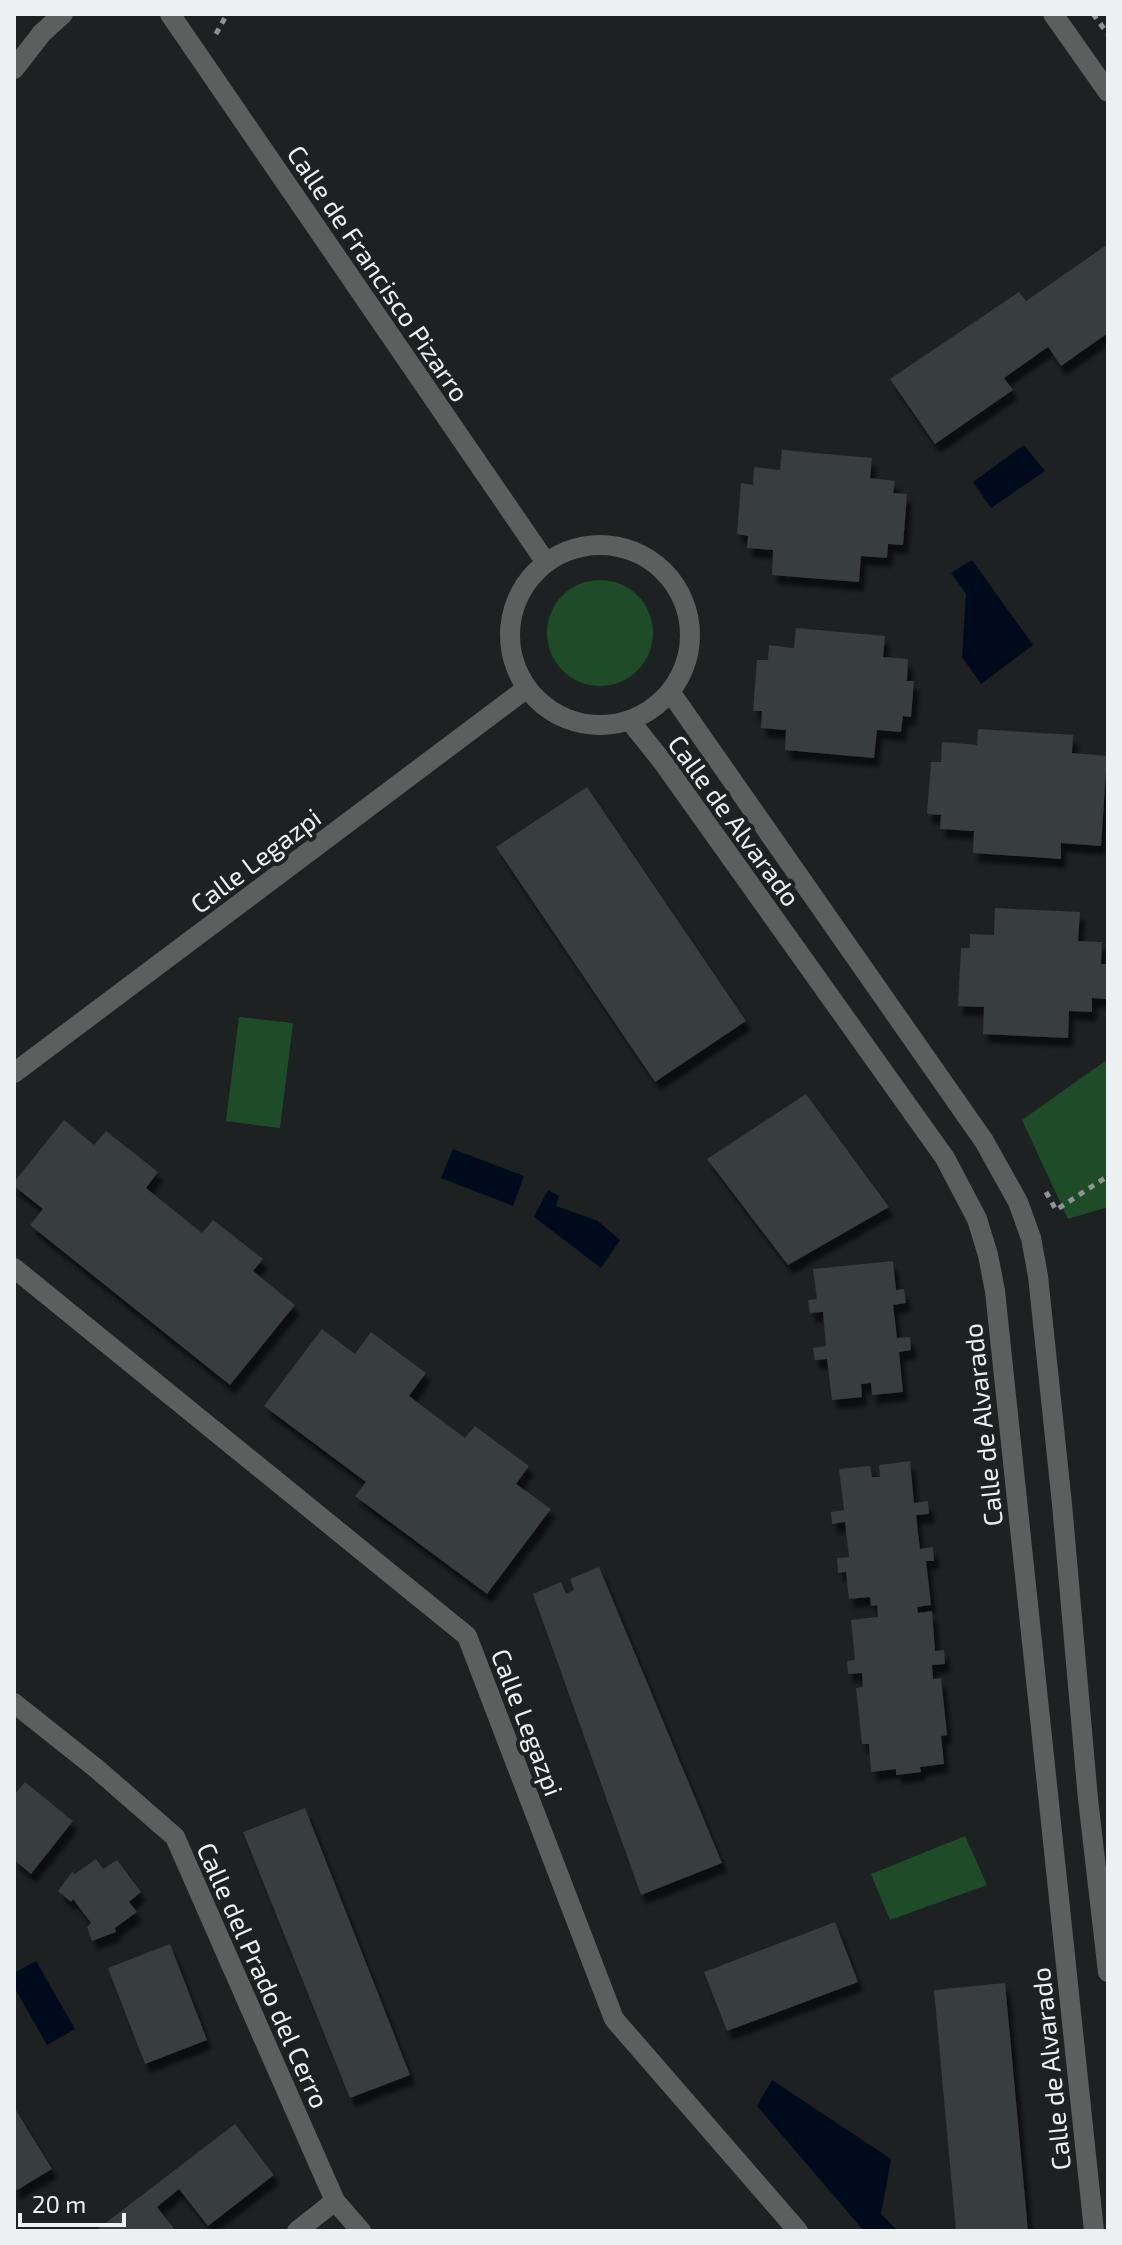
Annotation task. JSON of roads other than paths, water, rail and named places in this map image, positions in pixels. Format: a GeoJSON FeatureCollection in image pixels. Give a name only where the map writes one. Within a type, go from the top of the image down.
{"type":"FeatureCollection","features":[{"type":"Feature","properties":{"kind":"street"},"geometry":{"type":"LineString","coordinates":[[14,69],[42,33],[63,14]]}},
{"type":"Feature","properties":{"kind":"street","name":"Calle de Francisco Pizarro"},"geometry":{"type":"LineString","coordinates":[[170,14],[545,561]]}},
{"type":"Feature","properties":{"kind":"street"},"geometry":{"type":"LineString","coordinates":[[1053,14],[1108,92]]}},
{"type":"Feature","properties":{"kind":"street"},"geometry":{"type":"LineString","coordinates":[[583,545],[624,547],[660,565],[684,599],[691,631],[687,664],[671,693],[652,709],[630,721],[592,725],[556,714],[527,688],[512,656],[510,621],[522,588],[545,561],[583,545]]}},
{"type":"Feature","properties":{"kind":"street","name":"Calle Legazpi"},"geometry":{"type":"LineString","coordinates":[[14,1073],[527,688]]}},
{"type":"Feature","properties":{"kind":"street","name":"Calle de Alvarado"},"geometry":{"type":"LineString","coordinates":[[671,693],[984,1141],[1018,1202],[1031,1238],[1038,1276],[1062,1504],[1088,1799],[1108,1972]]}},
{"type":"Feature","properties":{"kind":"street","name":"Calle de Alvarado"},"geometry":{"type":"LineString","coordinates":[[630,721],[662,761],[945,1158],[977,1219],[995,1291],[1094,2231]]}},
{"type":"Feature","properties":{"kind":"street","name":"Calle Legazpi"},"geometry":{"type":"LineString","coordinates":[[14,1268],[467,1636],[614,2019],[798,2231]]}},
{"type":"Feature","properties":{"kind":"street","name":"Calle del Prado del Cerro"},"geometry":{"type":"LineString","coordinates":[[14,1703],[175,1837],[335,2201],[361,2231]]}},
{"type":"Feature","properties":{"kind":"street"},"geometry":{"type":"LineString","coordinates":[[297,2231],[335,2201]]}},
{"type":"Feature","properties":{"kind":"water"},"geometry":{"type":"Polygon","coordinates":[[[1024,445],[1045,471],[991,508],[973,482],[1024,445]]]}},
{"type":"Feature","properties":{"kind":"water"},"geometry":{"type":"Polygon","coordinates":[[[972,560],[1033,645],[981,684],[962,657],[966,594],[951,573],[972,560]]]}},
{"type":"Feature","properties":{"kind":"water"},"geometry":{"type":"Polygon","coordinates":[[[453,1149],[524,1176],[513,1206],[441,1178],[453,1149]]]}},
{"type":"Feature","properties":{"kind":"water"},"geometry":{"type":"Polygon","coordinates":[[[548,1190],[559,1196],[556,1206],[598,1221],[620,1240],[601,1268],[534,1217],[548,1190]]]}},
{"type":"Feature","properties":{"kind":"water"},"geometry":{"type":"Polygon","coordinates":[[[36,1961],[75,2029],[47,2045],[14,1987],[14,1973],[36,1961]]]}},
{"type":"Feature","properties":{"kind":"water"},"geometry":{"type":"Polygon","coordinates":[[[772,2080],[891,2159],[881,2214],[898,2231],[864,2231],[757,2106],[772,2080]]]}}]}
